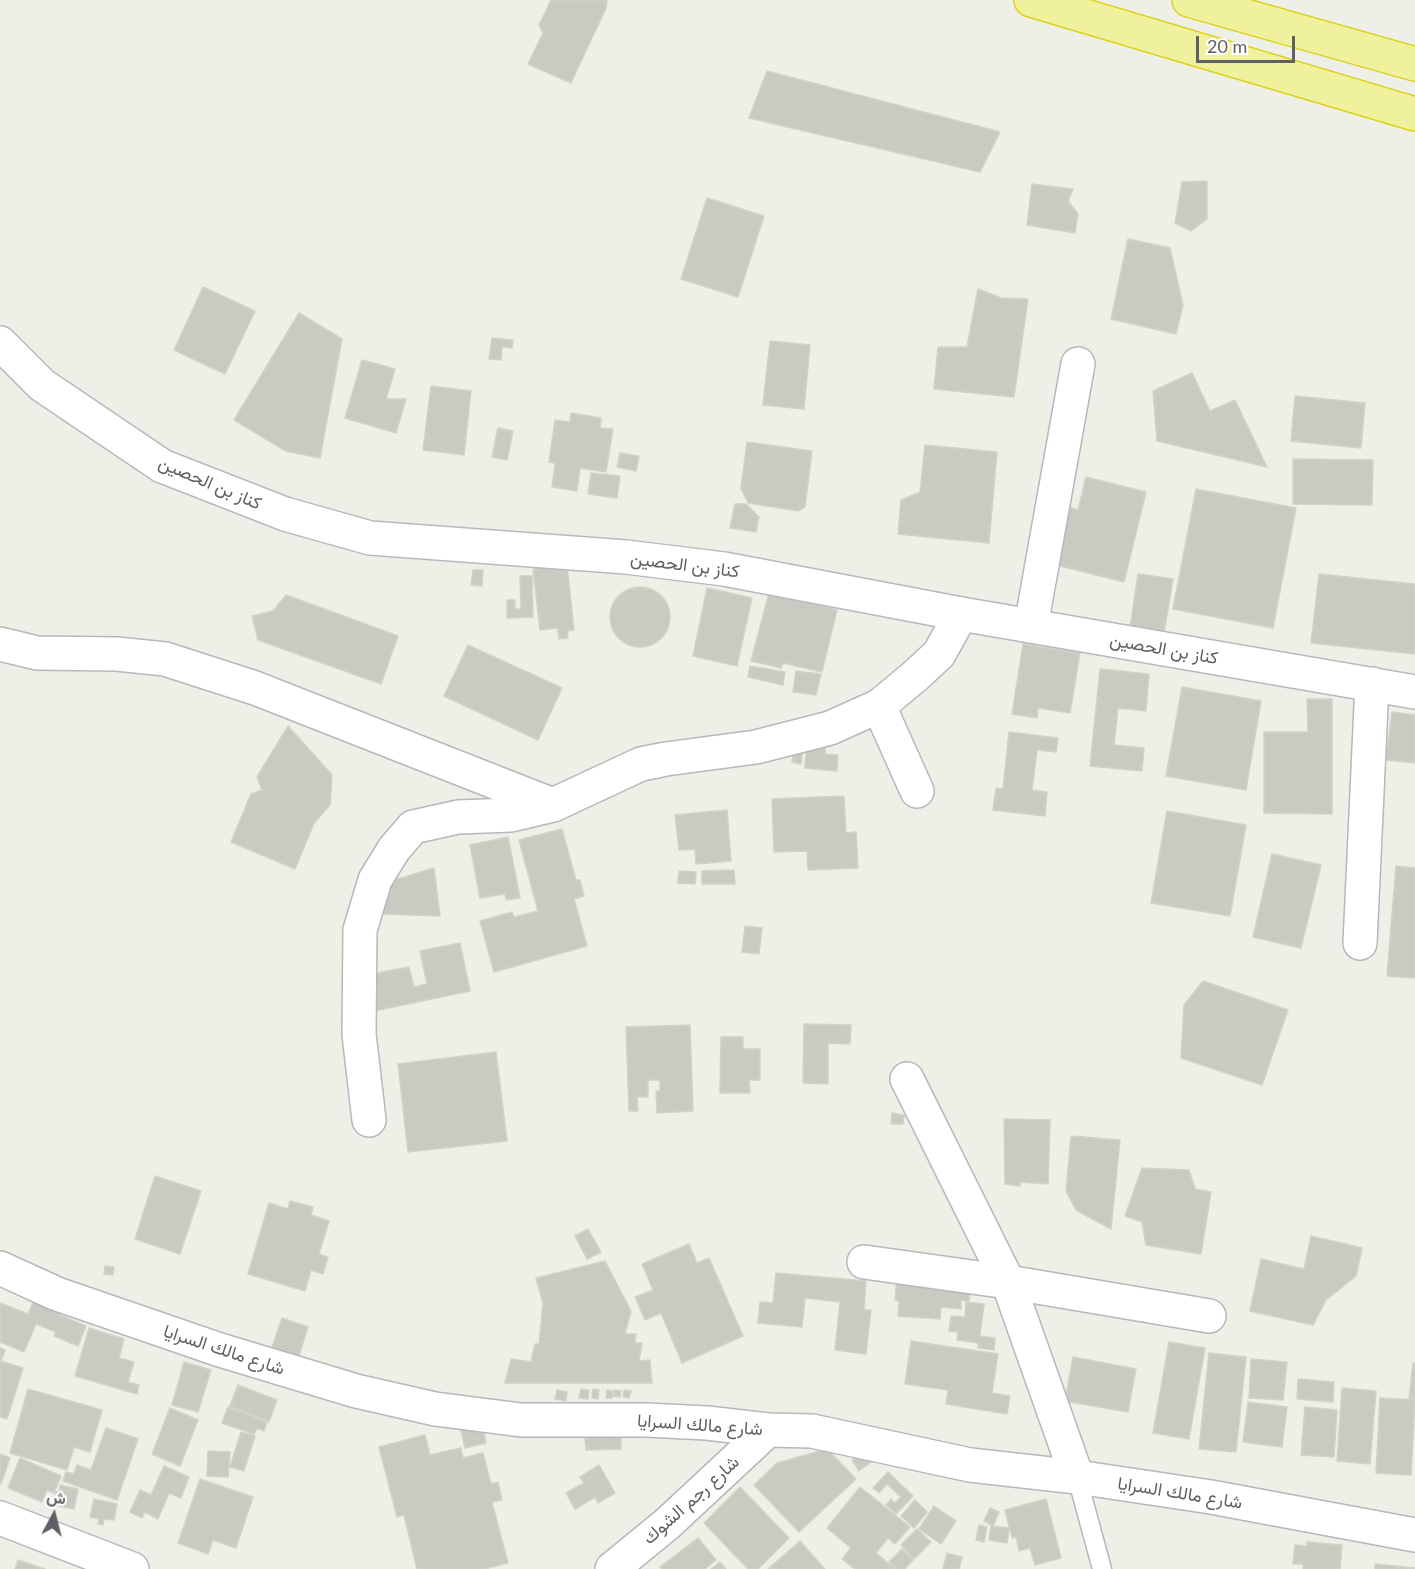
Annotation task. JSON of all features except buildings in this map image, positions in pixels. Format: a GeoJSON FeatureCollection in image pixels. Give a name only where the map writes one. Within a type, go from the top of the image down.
{"type":"FeatureCollection","features":[{"type":"Feature","properties":{"kind":"highway"},"geometry":{"type":"LineString","coordinates":[[1031,0],[1415,114]]}},
{"type":"Feature","properties":{"kind":"highway"},"geometry":{"type":"LineString","coordinates":[[1189,0],[1415,64]]}},
{"type":"Feature","properties":{"kind":"street","name":"كناز بن الحصين"},"geometry":{"type":"LineString","coordinates":[[0,344],[42,385],[162,466],[285,514],[370,537],[626,557],[724,569],[961,614],[1415,692]]}},
{"type":"Feature","properties":{"kind":"street"},"geometry":{"type":"LineString","coordinates":[[1031,626],[1078,364]]}},
{"type":"Feature","properties":{"kind":"street"},"geometry":{"type":"LineString","coordinates":[[369,1120],[359,1034],[360,930],[375,880],[394,849],[413,827],[458,817],[511,815],[553,805],[641,765],[666,759],[756,747],[830,728],[879,706],[939,654],[961,614]]}},
{"type":"Feature","properties":{"kind":"street"},"geometry":{"type":"LineString","coordinates":[[0,644],[37,653],[117,654],[165,659],[255,688],[553,805]]}},
{"type":"Feature","properties":{"kind":"street"},"geometry":{"type":"LineString","coordinates":[[1360,943],[1372,684]]}},
{"type":"Feature","properties":{"kind":"street"},"geometry":{"type":"LineString","coordinates":[[879,706],[917,790]]}},
{"type":"Feature","properties":{"kind":"street"},"geometry":{"type":"LineString","coordinates":[[907,1079],[1008,1282],[1077,1477]]}},
{"type":"Feature","properties":{"kind":"street"},"geometry":{"type":"LineString","coordinates":[[864,1262],[1008,1282],[1209,1316]]}},
{"type":"Feature","properties":{"kind":"street","name":"شارع مالك السرايا"},"geometry":{"type":"LineString","coordinates":[[0,1268],[57,1294],[220,1350],[356,1391],[435,1409],[521,1420],[646,1420],[707,1423],[768,1430],[812,1431],[970,1465],[1077,1477],[1211,1497],[1415,1535]]}},
{"type":"Feature","properties":{"kind":"street","name":"شارع رجم الشوك"},"geometry":{"type":"LineString","coordinates":[[612,1569],[667,1524],[768,1430]]}},
{"type":"Feature","properties":{"kind":"street"},"geometry":{"type":"LineString","coordinates":[[0,1518],[132,1569]]}},
{"type":"Feature","properties":{"kind":"lane"},"geometry":{"type":"LineString","coordinates":[[1077,1477],[1102,1569]]}}]}
